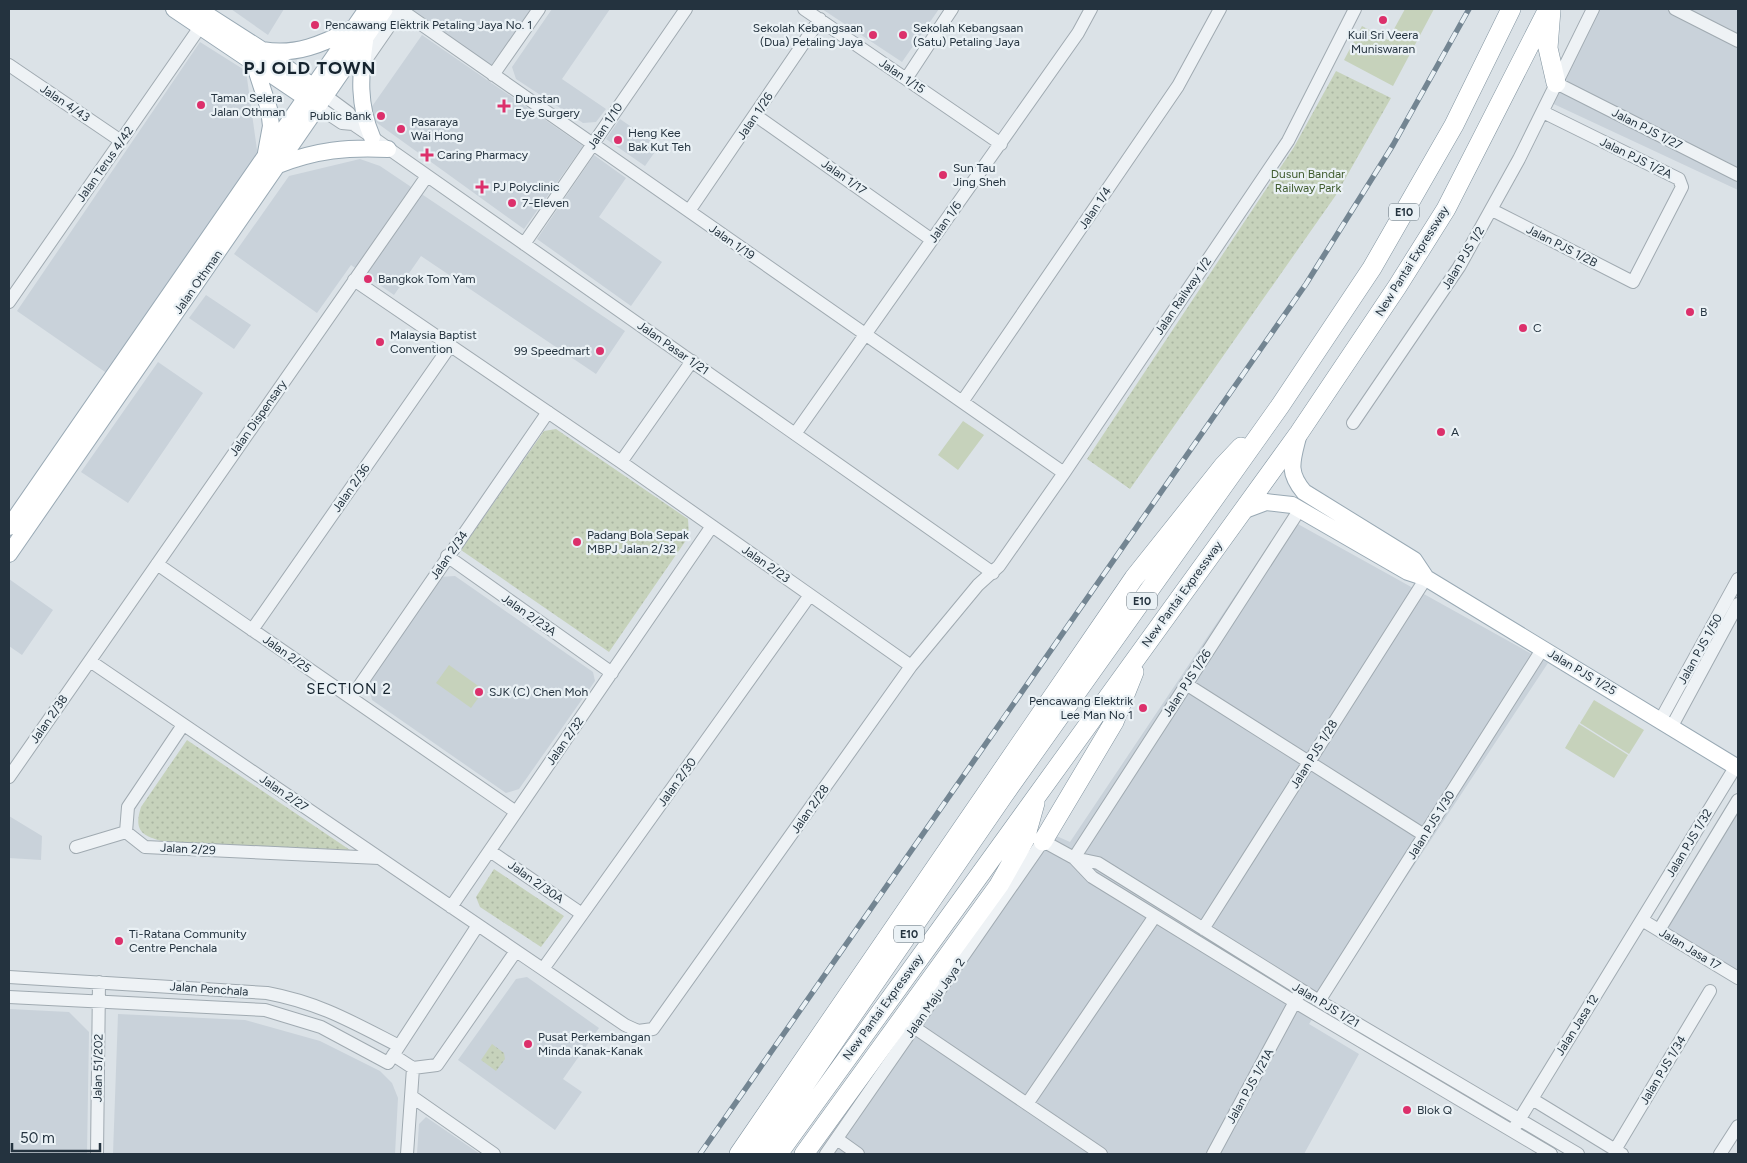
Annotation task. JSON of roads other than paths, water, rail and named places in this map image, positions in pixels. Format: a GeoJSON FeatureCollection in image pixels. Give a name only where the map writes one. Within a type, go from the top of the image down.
{"type":"FeatureCollection","features":[{"type":"Feature","properties":{"kind":"highway","name":"New Pantai Expressway"},"geometry":{"type":"LineString","coordinates":[[757,1154],[1002,796],[1280,406],[1372,268],[1454,125],[1510,9]]}},
{"type":"Feature","properties":{"kind":"highway","name":"New Pantai Expressway"},"geometry":{"type":"LineString","coordinates":[[778,1154],[1039,790],[1299,433],[1397,287],[1446,209],[1549,9]]}},
{"type":"Feature","properties":{"kind":"highway"},"geometry":{"type":"LineString","coordinates":[[1549,9],[1548,48],[1551,68],[1556,83]]}},
{"type":"Feature","properties":{"kind":"highway"},"geometry":{"type":"LineString","coordinates":[[739,1154],[1134,578],[1224,465],[1280,406]]}},
{"type":"Feature","properties":{"kind":"highway"},"geometry":{"type":"LineString","coordinates":[[1043,841],[1114,722],[1145,646]]}},
{"type":"Feature","properties":{"kind":"highway"},"geometry":{"type":"LineString","coordinates":[[804,1154],[999,885],[1025,839],[1039,790]]}},
{"type":"Feature","properties":{"kind":"main road"},"geometry":{"type":"LineString","coordinates":[[174,9],[200,27],[258,57],[295,52],[360,32],[362,65],[360,90],[364,119],[372,137]]}},
{"type":"Feature","properties":{"kind":"main road"},"geometry":{"type":"LineString","coordinates":[[198,9],[258,57],[316,97]]}},
{"type":"Feature","properties":{"kind":"main road","name":"Jalan Othman"},"geometry":{"type":"LineString","coordinates":[[9,554],[360,32],[367,9]]}},
{"type":"Feature","properties":{"kind":"main road","name":"Jalan Othman"},"geometry":{"type":"LineString","coordinates":[[360,32],[396,9]]}},
{"type":"Feature","properties":{"kind":"main road"},"geometry":{"type":"LineString","coordinates":[[258,57],[271,126],[272,161],[325,150],[353,148],[388,149]]}},
{"type":"Feature","properties":{"kind":"main road","name":"Jalan Othman"},"geometry":{"type":"LineString","coordinates":[[9,527],[272,161]]}},
{"type":"Feature","properties":{"kind":"main road","name":"Jalan PJS 1/25"},"geometry":{"type":"LineString","coordinates":[[1299,433],[1291,464],[1296,482],[1300,487],[1414,560],[1426,578]]}},
{"type":"Feature","properties":{"kind":"main road","name":"Jalan PJS 1/25"},"geometry":{"type":"LineString","coordinates":[[1242,512],[1266,502],[1284,502],[1300,509],[1408,572],[1426,578],[1737,767]]}},
{"type":"Feature","properties":{"kind":"street"},"geometry":{"type":"LineString","coordinates":[[362,65],[396,9]]}},
{"type":"Feature","properties":{"kind":"street","name":"Jalan 1/19"},"geometry":{"type":"LineString","coordinates":[[396,9],[493,74],[1064,473]]}},
{"type":"Feature","properties":{"kind":"street"},"geometry":{"type":"LineString","coordinates":[[493,74],[539,9]]}},
{"type":"Feature","properties":{"kind":"street","name":"Jalan 1/10"},"geometry":{"type":"LineString","coordinates":[[524,244],[686,9]]}},
{"type":"Feature","properties":{"kind":"street","name":"Jalan 1/15"},"geometry":{"type":"LineString","coordinates":[[804,9],[1001,144]]}},
{"type":"Feature","properties":{"kind":"street"},"geometry":{"type":"LineString","coordinates":[[906,79],[952,9]]}},
{"type":"Feature","properties":{"kind":"street","name":"Jalan 1/6"},"geometry":{"type":"LineString","coordinates":[[795,434],[1001,144],[1078,33],[1090,9]]}},
{"type":"Feature","properties":{"kind":"street","name":"Jalan 1/4"},"geometry":{"type":"LineString","coordinates":[[962,402],[1178,86],[1220,9]]}},
{"type":"Feature","properties":{"kind":"street","name":"Jalan Railway 1/2"},"geometry":{"type":"LineString","coordinates":[[993,573],[1064,473],[1288,141],[1355,9]]}},
{"type":"Feature","properties":{"kind":"street","name":"Jalan PJS 1/2"},"geometry":{"type":"LineString","coordinates":[[1353,423],[1459,267],[1492,210],[1543,112],[1593,9]]}},
{"type":"Feature","properties":{"kind":"street"},"geometry":{"type":"LineString","coordinates":[[1675,9],[1738,41]]}},
{"type":"Feature","properties":{"kind":"street","name":"Jalan 1/26"},"geometry":{"type":"LineString","coordinates":[[689,211],[820,20]]}},
{"type":"Feature","properties":{"kind":"street","name":"Jalan Terus 4/42"},"geometry":{"type":"LineString","coordinates":[[9,302],[200,27]]}},
{"type":"Feature","properties":{"kind":"street","name":"Jalan 4/43"},"geometry":{"type":"LineString","coordinates":[[9,65],[121,141]]}},
{"type":"Feature","properties":{"kind":"street","name":"Jalan PJS 1/27"},"geometry":{"type":"LineString","coordinates":[[1556,83],[1738,175]]}},
{"type":"Feature","properties":{"kind":"street","name":"Jalan Pasar 1/21"},"geometry":{"type":"LineString","coordinates":[[316,97],[342,123],[353,124],[372,137],[993,573]]}},
{"type":"Feature","properties":{"kind":"street","name":"Jalan PJS 1/2A"},"geometry":{"type":"LineString","coordinates":[[1543,112],[1679,179],[1682,187],[1633,282]]}},
{"type":"Feature","properties":{"kind":"street","name":"Jalan 1/17"},"geometry":{"type":"LineString","coordinates":[[755,115],[932,240]]}},
{"type":"Feature","properties":{"kind":"street","name":"Jalan Dispensary"},"geometry":{"type":"LineString","coordinates":[[90,661],[427,176]]}},
{"type":"Feature","properties":{"kind":"street","name":"Jalan PJS 1/2B"},"geometry":{"type":"LineString","coordinates":[[1492,210],[1633,282]]}},
{"type":"Feature","properties":{"kind":"street","name":"Jalan 2/23"},"geometry":{"type":"LineString","coordinates":[[354,280],[621,462],[911,666]]}},
{"type":"Feature","properties":{"kind":"street","name":"Jalan 2/36"},"geometry":{"type":"LineString","coordinates":[[252,630],[450,346]]}},
{"type":"Feature","properties":{"kind":"street"},"geometry":{"type":"LineString","coordinates":[[621,462],[692,361]]}},
{"type":"Feature","properties":{"kind":"street","name":"Jalan 2/34"},"geometry":{"type":"LineString","coordinates":[[351,698],[548,412]]}},
{"type":"Feature","properties":{"kind":"street","name":"Jalan PJS 1/26"},"geometry":{"type":"LineString","coordinates":[[1074,858],[1300,509]]}},
{"type":"Feature","properties":{"kind":"street","name":"Jalan 2/32"},"geometry":{"type":"LineString","coordinates":[[451,907],[712,526]]}},
{"type":"Feature","properties":{"kind":"street","name":"Jalan 2/23A"},"geometry":{"type":"LineString","coordinates":[[447,556],[612,673]]}},
{"type":"Feature","properties":{"kind":"street","name":"Jalan 2/25"},"geometry":{"type":"LineString","coordinates":[[157,564],[516,812]]}},
{"type":"Feature","properties":{"kind":"street","name":"Jalan 2/28"},"geometry":{"type":"LineString","coordinates":[[625,1025],[644,1031],[656,1026],[911,666],[978,585],[993,573]]}},
{"type":"Feature","properties":{"kind":"street","name":"Jalan PJS 1/28"},"geometry":{"type":"LineString","coordinates":[[1203,929],[1426,578]]}},
{"type":"Feature","properties":{"kind":"street","name":"Jalan PJS 1/50"},"geometry":{"type":"LineString","coordinates":[[1667,723],[1738,579]]}},
{"type":"Feature","properties":{"kind":"street","name":"Jalan 2/30"},"geometry":{"type":"LineString","coordinates":[[543,969],[810,595]]}},
{"type":"Feature","properties":{"kind":"street","name":"Jalan PJS 1/50"},"geometry":{"type":"LineString","coordinates":[[1667,723],[1738,604]]}},
{"type":"Feature","properties":{"kind":"street","name":"Jalan PJS 1/30"},"geometry":{"type":"LineString","coordinates":[[1319,1001],[1543,648]]}},
{"type":"Feature","properties":{"kind":"street","name":"Jalan 2/27"},"geometry":{"type":"LineString","coordinates":[[90,661],[625,1025]]}},
{"type":"Feature","properties":{"kind":"street","name":"Jalan 2/38"},"geometry":{"type":"LineString","coordinates":[[9,778],[90,661]]}},
{"type":"Feature","properties":{"kind":"street"},"geometry":{"type":"LineString","coordinates":[[1186,684],[1424,836]]}},
{"type":"Feature","properties":{"kind":"street"},"geometry":{"type":"LineString","coordinates":[[76,847],[126,832],[128,807],[183,725]]}},
{"type":"Feature","properties":{"kind":"street","name":"Jalan PJS 1/32"},"geometry":{"type":"LineString","coordinates":[[1642,920],[1737,767]]}},
{"type":"Feature","properties":{"kind":"street","name":"Jalan PJS 1/32"},"geometry":{"type":"LineString","coordinates":[[1659,930],[1738,800]]}},
{"type":"Feature","properties":{"kind":"street","name":"Jalan 2/29"},"geometry":{"type":"LineString","coordinates":[[126,832],[146,847],[379,858]]}},
{"type":"Feature","properties":{"kind":"street","name":"Jalan PJS 1/21"},"geometry":{"type":"LineString","coordinates":[[1043,841],[1074,858],[1098,863],[1319,1001],[1578,1154]]}},
{"type":"Feature","properties":{"kind":"street","name":"Jalan Maju Jaya 2"},"geometry":{"type":"LineString","coordinates":[[826,1154],[1043,841]]}},
{"type":"Feature","properties":{"kind":"street","name":"Jalan 2/30A"},"geometry":{"type":"LineString","coordinates":[[490,850],[582,914]]}},
{"type":"Feature","properties":{"kind":"street","name":"Jalan PJS 1/21"},"geometry":{"type":"LineString","coordinates":[[1074,858],[1092,877],[1295,1002],[1551,1154]]}},
{"type":"Feature","properties":{"kind":"street"},"geometry":{"type":"LineString","coordinates":[[1027,1104],[1155,916]]}},
{"type":"Feature","properties":{"kind":"street","name":"Jalan Jasa 17"},"geometry":{"type":"LineString","coordinates":[[1642,920],[1738,978]]}},
{"type":"Feature","properties":{"kind":"street","name":"Jalan Jasa 12"},"geometry":{"type":"LineString","coordinates":[[1512,1131],[1642,920]]}},
{"type":"Feature","properties":{"kind":"street"},"geometry":{"type":"LineString","coordinates":[[393,1055],[478,925]]}},
{"type":"Feature","properties":{"kind":"street"},"geometry":{"type":"LineString","coordinates":[[407,1154],[413,1068],[437,1065],[516,951]]}},
{"type":"Feature","properties":{"kind":"street","name":"Jalan Penchala"},"geometry":{"type":"LineString","coordinates":[[9,977],[232,990],[297,999],[330,1010],[413,1068]]}},
{"type":"Feature","properties":{"kind":"street","name":"Jalan 51/202"},"geometry":{"type":"LineString","coordinates":[[97,1154],[99,982]]}},
{"type":"Feature","properties":{"kind":"street","name":"Jalan PJS 1/21A"},"geometry":{"type":"LineString","coordinates":[[1212,1154],[1302,990]]}},
{"type":"Feature","properties":{"kind":"street","name":"Jalan PJS 1/34"},"geometry":{"type":"LineString","coordinates":[[1618,1152],[1710,991]]}},
{"type":"Feature","properties":{"kind":"street","name":"Jalan Penchala"},"geometry":{"type":"LineString","coordinates":[[9,997],[265,1010],[321,1027],[393,1055]]}},
{"type":"Feature","properties":{"kind":"street"},"geometry":{"type":"LineString","coordinates":[[915,1028],[1101,1154]]}},
{"type":"Feature","properties":{"kind":"street"},"geometry":{"type":"LineString","coordinates":[[411,1096],[494,1154]]}},
{"type":"Feature","properties":{"kind":"street"},"geometry":{"type":"LineString","coordinates":[[1532,1099],[1618,1152]]}},
{"type":"Feature","properties":{"kind":"street"},"geometry":{"type":"LineString","coordinates":[[1720,1154],[1738,1126]]}},
{"type":"Feature","properties":{"kind":"street"},"geometry":{"type":"LineString","coordinates":[[837,1139],[858,1154]]}},
{"type":"Feature","properties":{"kind":"railway"},"geometry":{"type":"LineString","coordinates":[[700,1154],[1306,284],[1393,145],[1469,9]]}},
{"type":"Feature","properties":{"kind":"place","name":"Kuil Sri Veera Muniswaran"},"geometry":{"type":"Point","coordinates":[1383,20]}},
{"type":"Feature","properties":{"kind":"place","name":"Pencawang Elektrik Petaling Jaya No. 1"},"geometry":{"type":"Point","coordinates":[315,25]}},
{"type":"Feature","properties":{"kind":"place","name":"Sekolah Kebangsaan (Dua) Petaling Jaya"},"geometry":{"type":"Point","coordinates":[873,35]}},
{"type":"Feature","properties":{"kind":"place","name":"Sekolah Kebangsaan (Satu) Petaling Jaya"},"geometry":{"type":"Point","coordinates":[903,35]}},
{"type":"Feature","properties":{"kind":"place","name":"Taman Selera Jalan Othman"},"geometry":{"type":"Point","coordinates":[201,105]}},
{"type":"Feature","properties":{"kind":"place","name":"Dunstan Eye Surgery"},"geometry":{"type":"Point","coordinates":[504,106]}},
{"type":"Feature","properties":{"kind":"place","name":"Public Bank"},"geometry":{"type":"Point","coordinates":[381,116]}},
{"type":"Feature","properties":{"kind":"place","name":"Pasaraya Wai Hong"},"geometry":{"type":"Point","coordinates":[401,129]}},
{"type":"Feature","properties":{"kind":"place","name":"Heng Kee Bak Kut Teh"},"geometry":{"type":"Point","coordinates":[618,140]}},
{"type":"Feature","properties":{"kind":"place","name":"Caring Pharmacy"},"geometry":{"type":"Point","coordinates":[427,155]}},
{"type":"Feature","properties":{"kind":"place","name":"Sun Tau Jing Sheh"},"geometry":{"type":"Point","coordinates":[943,175]}},
{"type":"Feature","properties":{"kind":"place","name":"PJ Polyclinic"},"geometry":{"type":"Point","coordinates":[482,187]}},
{"type":"Feature","properties":{"kind":"place","name":"7-Eleven"},"geometry":{"type":"Point","coordinates":[512,203]}},
{"type":"Feature","properties":{"kind":"place","name":"Bangkok Tom Yam"},"geometry":{"type":"Point","coordinates":[368,279]}},
{"type":"Feature","properties":{"kind":"place","name":"B"},"geometry":{"type":"Point","coordinates":[1690,312]}},
{"type":"Feature","properties":{"kind":"place","name":"C"},"geometry":{"type":"Point","coordinates":[1523,328]}},
{"type":"Feature","properties":{"kind":"place","name":"Malaysia Baptist Convention"},"geometry":{"type":"Point","coordinates":[380,342]}},
{"type":"Feature","properties":{"kind":"place","name":"99 Speedmart"},"geometry":{"type":"Point","coordinates":[600,351]}},
{"type":"Feature","properties":{"kind":"place","name":"A"},"geometry":{"type":"Point","coordinates":[1441,432]}},
{"type":"Feature","properties":{"kind":"place","name":"Padang Bola Sepak MBPJ Jalan 2/32"},"geometry":{"type":"Point","coordinates":[577,542]}},
{"type":"Feature","properties":{"kind":"place","name":"SJK (C) Chen Moh"},"geometry":{"type":"Point","coordinates":[479,692]}},
{"type":"Feature","properties":{"kind":"place","name":"Pencawang Elektrik Lee Man No 1"},"geometry":{"type":"Point","coordinates":[1143,708]}},
{"type":"Feature","properties":{"kind":"place","name":"Ti-Ratana Community Centre Penchala"},"geometry":{"type":"Point","coordinates":[119,941]}},
{"type":"Feature","properties":{"kind":"place","name":"Pusat Perkembangan Minda Kanak-Kanak"},"geometry":{"type":"Point","coordinates":[528,1044]}},
{"type":"Feature","properties":{"kind":"place","name":"Blok Q"},"geometry":{"type":"Point","coordinates":[1407,1110]}},
{"type":"Feature","properties":{"kind":"district","name":"PJ OLD TOWN"},"geometry":{"type":"Point","coordinates":[310,68]}},
{"type":"Feature","properties":{"kind":"district","name":"SECTION 2"},"geometry":{"type":"Point","coordinates":[349,689]}},
{"type":"Feature","properties":{"kind":"park label","name":"Dusun Bandar Railway Park"},"geometry":{"type":"Point","coordinates":[1308,181]}}]}
